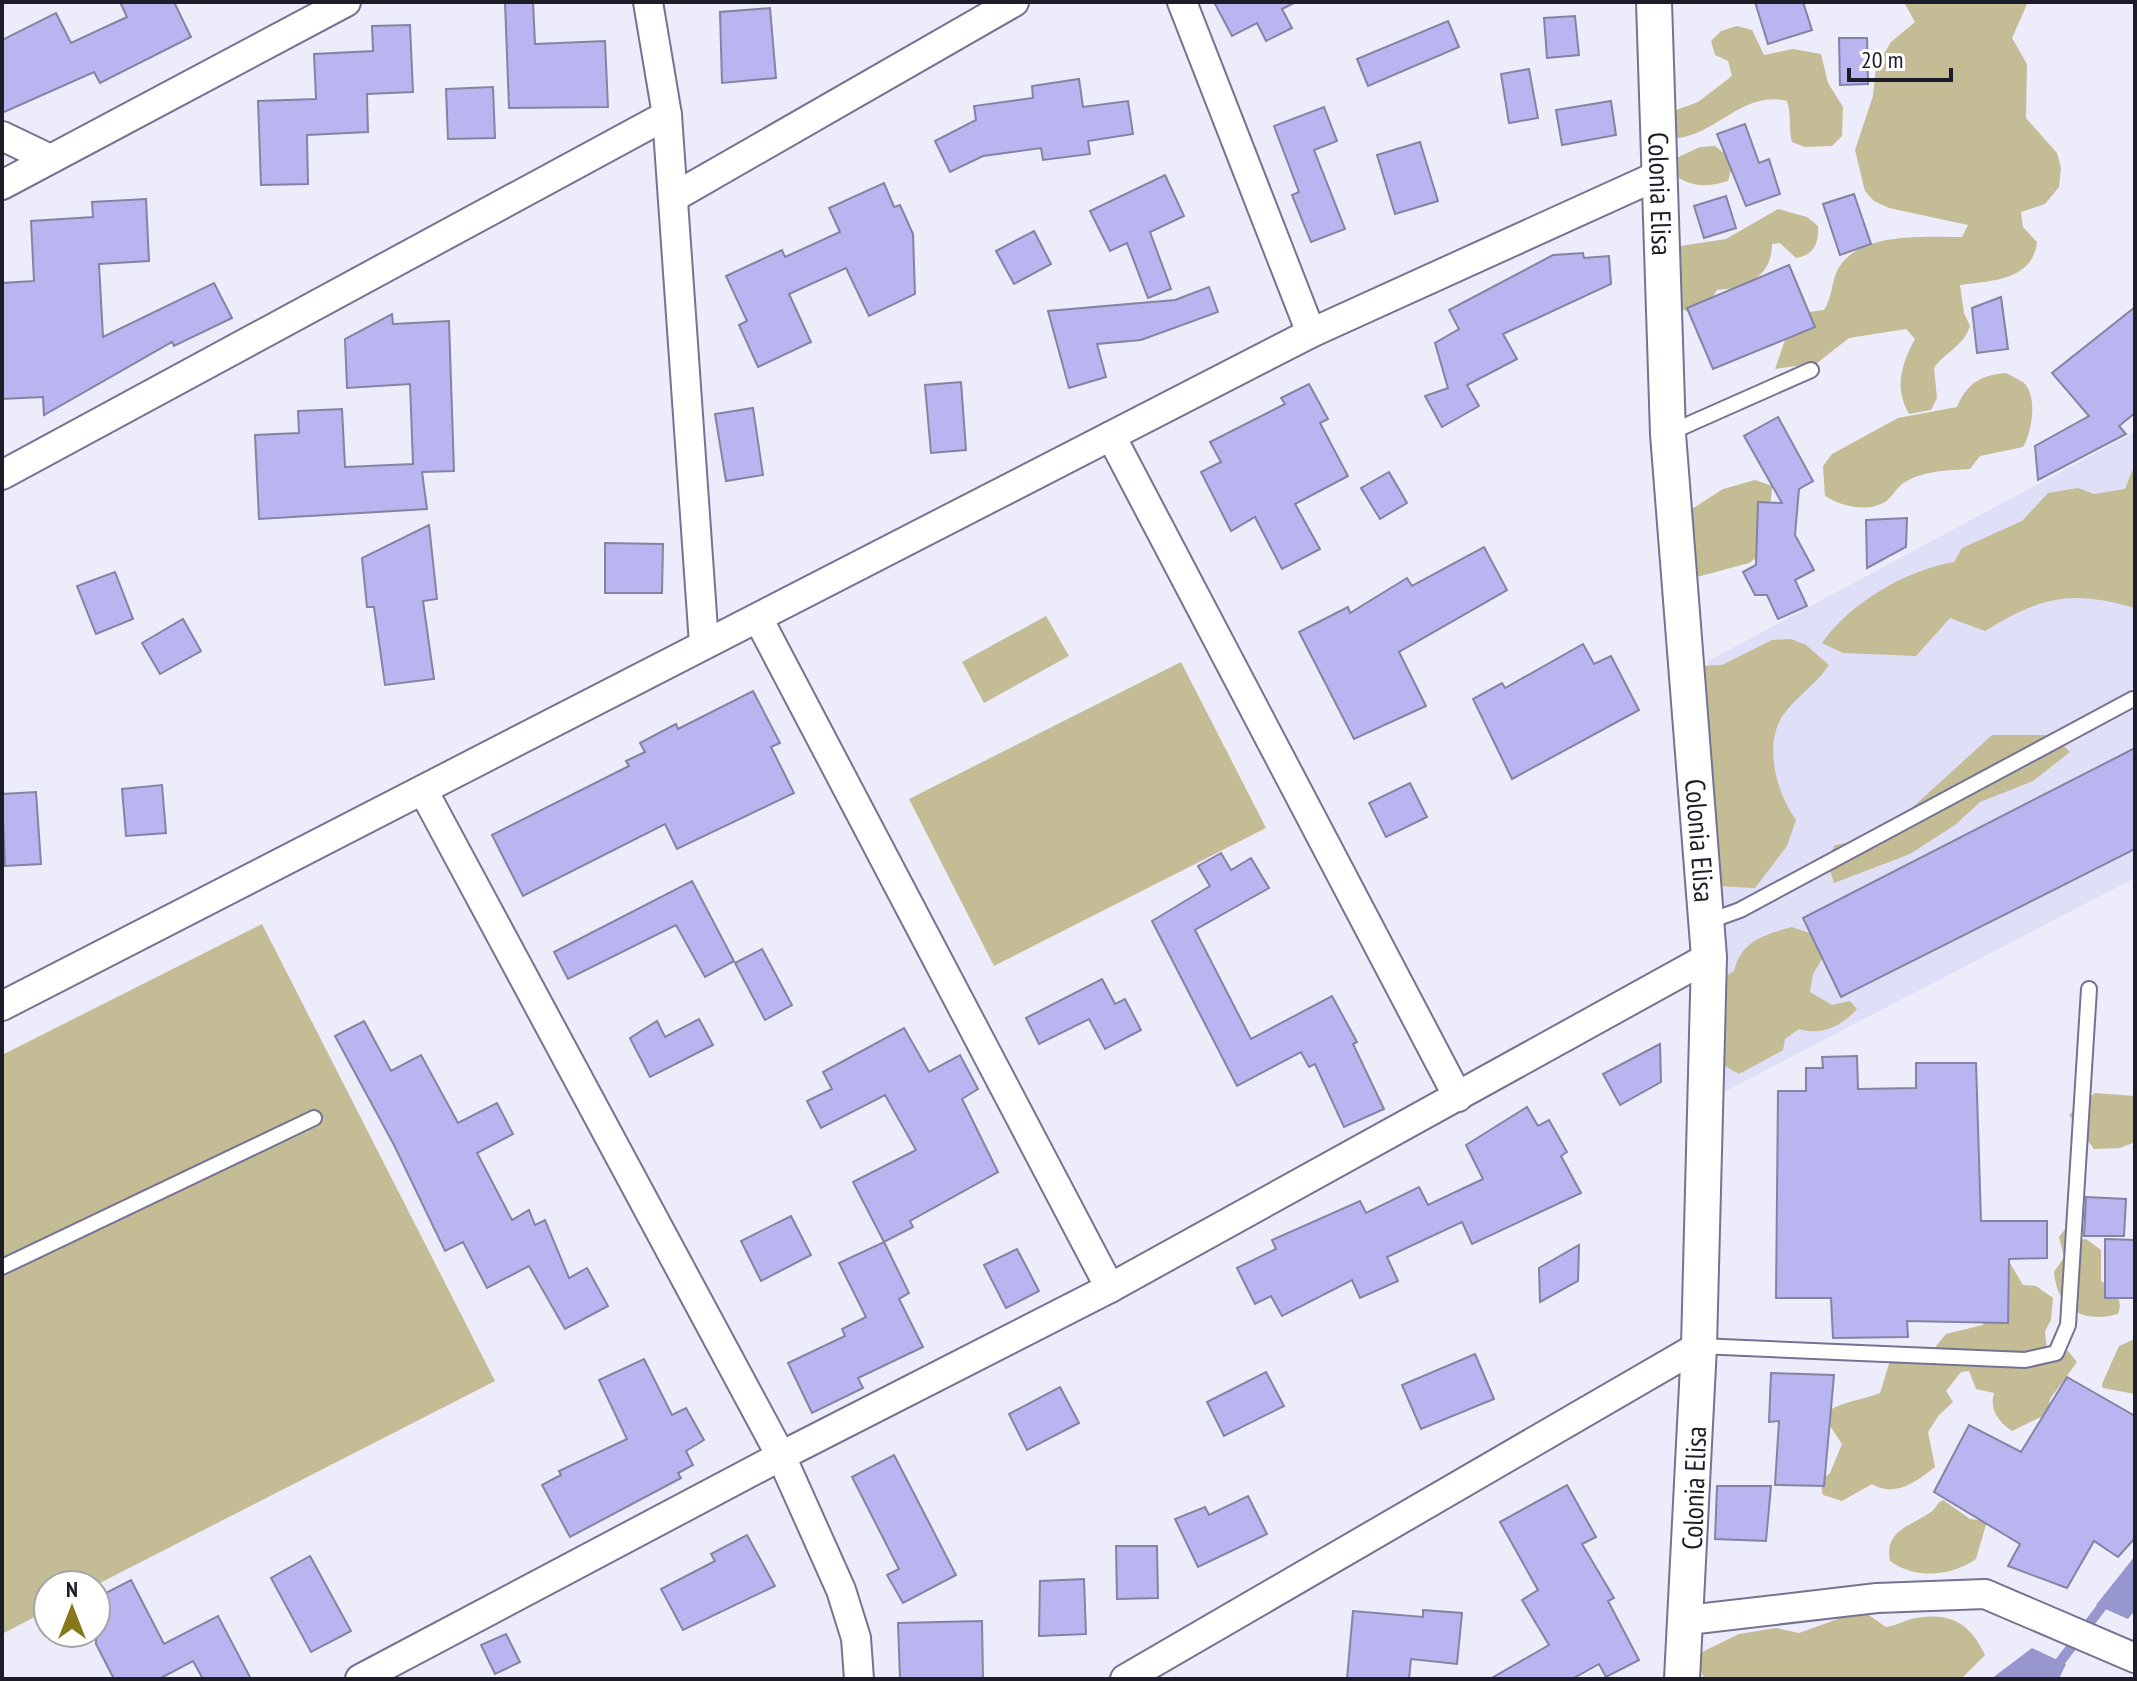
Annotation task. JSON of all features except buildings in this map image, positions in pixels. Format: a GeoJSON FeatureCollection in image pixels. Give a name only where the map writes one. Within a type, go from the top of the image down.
{"type":"FeatureCollection","features":[{"type":"Feature","properties":{"kind":"street"},"geometry":{"type":"LineString","coordinates":[[2,185],[346,2]]}},
{"type":"Feature","properties":{"kind":"street"},"geometry":{"type":"LineString","coordinates":[[648,2],[667,115],[704,644]]}},
{"type":"Feature","properties":{"kind":"street"},"geometry":{"type":"LineString","coordinates":[[674,197],[1014,2]]}},
{"type":"Feature","properties":{"kind":"street"},"geometry":{"type":"LineString","coordinates":[[1182,2],[1311,333]]}},
{"type":"Feature","properties":{"kind":"street","name":"Colonia Elisa"},"geometry":{"type":"LineString","coordinates":[[1654,2],[1668,434],[1709,957],[1699,1346],[1688,1620],[1682,1679]]}},
{"type":"Feature","properties":{"kind":"street"},"geometry":{"type":"LineString","coordinates":[[2,475],[667,115]]}},
{"type":"Feature","properties":{"kind":"street"},"geometry":{"type":"LineString","coordinates":[[2,136],[50,159]]}},
{"type":"Feature","properties":{"kind":"street"},"geometry":{"type":"LineString","coordinates":[[2,1006],[424,792],[704,644],[1311,333],[1661,174]]}},
{"type":"Feature","properties":{"kind":"street"},"geometry":{"type":"LineString","coordinates":[[1111,436],[1458,1097]]}},
{"type":"Feature","properties":{"kind":"street"},"geometry":{"type":"LineString","coordinates":[[758,618],[1110,1288]]}},
{"type":"Feature","properties":{"kind":"street"},"geometry":{"type":"LineString","coordinates":[[424,792],[781,1456],[841,1590],[856,1638],[859,1679]]}},
{"type":"Feature","properties":{"kind":"street"},"geometry":{"type":"LineString","coordinates":[[360,1679],[781,1456],[1110,1288],[1709,957]]}},
{"type":"Feature","properties":{"kind":"street"},"geometry":{"type":"LineString","coordinates":[[1125,1679],[1699,1346]]}},
{"type":"Feature","properties":{"kind":"street"},"geometry":{"type":"LineString","coordinates":[[1688,1620],[1877,1598],[1985,1594],[2125,1654]]}},
{"type":"Feature","properties":{"kind":"lane"},"geometry":{"type":"LineString","coordinates":[[1668,434],[1811,370]]}},
{"type":"Feature","properties":{"kind":"lane"},"geometry":{"type":"LineString","coordinates":[[1707,923],[1740,910],[2133,699]]}},
{"type":"Feature","properties":{"kind":"lane"},"geometry":{"type":"LineString","coordinates":[[1699,1346],[2025,1360],[2056,1353],[2068,1325],[2089,989]]}},
{"type":"Feature","properties":{"kind":"lane"},"geometry":{"type":"LineString","coordinates":[[2,1267],[314,1118]]}},
{"type":"Feature","properties":{"kind":"shaded area"},"geometry":{"type":"Polygon","coordinates":[[[1904,2],[2028,2],[2012,38],[2027,64],[2026,118],[2057,153],[2061,168],[2059,187],[2045,204],[2021,212],[2023,227],[2037,242],[2028,264],[1997,280],[1960,285],[1964,313],[1970,326],[1963,339],[1934,368],[1937,398],[1931,410],[1909,414],[1902,395],[1901,376],[1915,339],[1906,329],[1849,338],[1817,363],[1775,369],[1794,314],[1824,310],[1838,269],[1848,257],[1861,248],[1894,239],[1962,237],[1968,225],[1889,208],[1874,201],[1865,191],[1855,150],[1873,96],[1876,67],[1891,42],[1915,22],[1904,2]]]}},
{"type":"Feature","properties":{"kind":"shaded area"},"geometry":{"type":"Polygon","coordinates":[[[1737,26],[1752,30],[1764,55],[1793,49],[1821,54],[1828,83],[1843,107],[1842,136],[1832,146],[1805,147],[1792,142],[1787,101],[1770,99],[1755,102],[1697,133],[1666,138],[1671,112],[1698,102],[1732,76],[1728,61],[1715,55],[1711,41],[1721,31],[1737,26]]]}},
{"type":"Feature","properties":{"kind":"shaded area"},"geometry":{"type":"Polygon","coordinates":[[[1715,146],[1726,155],[1732,167],[1728,181],[1700,185],[1674,174],[1674,159],[1700,147],[1715,146]]]}},
{"type":"Feature","properties":{"kind":"shaded area"},"geometry":{"type":"Polygon","coordinates":[[[1778,209],[1807,217],[1818,226],[1818,238],[1811,251],[1796,258],[1780,243],[1772,244],[1767,265],[1755,279],[1738,287],[1717,290],[1710,301],[1692,314],[1680,308],[1674,247],[1726,239],[1778,209]]]}},
{"type":"Feature","properties":{"kind":"shaded area"},"geometry":{"type":"Polygon","coordinates":[[[2006,373],[2024,383],[2031,397],[2031,424],[2023,447],[1980,456],[1970,469],[1917,476],[1902,484],[1887,500],[1870,507],[1854,507],[1825,496],[1823,466],[1832,454],[1898,418],[1957,407],[1970,386],[1989,376],[2006,373]]]}},
{"type":"Feature","properties":{"kind":"shaded area"},"geometry":{"type":"Polygon","coordinates":[[[2135,432],[2135,878],[1718,1095],[1708,661],[2135,432]]]}},
{"type":"Feature","properties":{"kind":"shaded area"},"geometry":{"type":"Polygon","coordinates":[[[2135,464],[2135,608],[2092,599],[2057,600],[2023,610],[1985,631],[1950,618],[1916,656],[1843,653],[1822,643],[1848,615],[1880,590],[1917,572],[1954,562],[1962,548],[2022,521],[2048,493],[2078,488],[2094,494],[2125,489],[2135,464]]]}},
{"type":"Feature","properties":{"kind":"shaded area"},"geometry":{"type":"Polygon","coordinates":[[[1755,480],[1772,486],[1760,555],[1749,563],[1693,578],[1684,514],[1723,489],[1755,480]]]}},
{"type":"Feature","properties":{"kind":"shaded area"},"geometry":{"type":"Polygon","coordinates":[[[1046,616],[1069,656],[984,703],[962,662],[1046,616]]]}},
{"type":"Feature","properties":{"kind":"shaded area"},"geometry":{"type":"Polygon","coordinates":[[[1791,639],[1806,645],[1829,665],[1787,710],[1775,736],[1774,766],[1782,795],[1796,820],[1787,846],[1755,888],[1717,886],[1696,666],[1722,665],[1772,640],[1791,639]]]}},
{"type":"Feature","properties":{"kind":"shaded area"},"geometry":{"type":"Polygon","coordinates":[[[1181,662],[1266,828],[994,966],[909,799],[1181,662]]]}},
{"type":"Feature","properties":{"kind":"shaded area"},"geometry":{"type":"Polygon","coordinates":[[[1992,735],[2052,735],[2070,752],[2033,781],[1980,802],[1955,825],[1910,854],[1834,883],[1827,860],[1835,845],[1880,837],[1992,735]]]}},
{"type":"Feature","properties":{"kind":"shaded area"},"geometry":{"type":"Polygon","coordinates":[[[262,924],[495,1381],[112,1577],[112,1569],[32,1569],[32,1618],[2,1634],[2,1055],[262,924]]]}},
{"type":"Feature","properties":{"kind":"shaded area"},"geometry":{"type":"Polygon","coordinates":[[[1792,927],[1812,934],[1827,951],[1813,974],[1810,992],[1832,1005],[1850,1001],[1857,1009],[1831,1028],[1815,1031],[1799,1029],[1785,1039],[1783,1050],[1739,1074],[1723,1065],[1723,978],[1734,971],[1742,952],[1756,940],[1792,927]]]}},
{"type":"Feature","properties":{"kind":"shaded area"},"geometry":{"type":"Polygon","coordinates":[[[2095,1093],[2135,1096],[2135,1142],[2120,1148],[2094,1149],[2069,1115],[2095,1093]]]}},
{"type":"Feature","properties":{"kind":"shaded area"},"geometry":{"type":"Polygon","coordinates":[[[2066,1228],[2078,1240],[2086,1239],[2101,1250],[2101,1281],[2117,1295],[2120,1303],[2118,1314],[2106,1317],[2084,1315],[2074,1311],[2060,1296],[2054,1272],[2064,1257],[2059,1237],[2066,1228]]]}},
{"type":"Feature","properties":{"kind":"shaded area"},"geometry":{"type":"Polygon","coordinates":[[[1994,1263],[2010,1263],[2023,1285],[2036,1286],[2053,1298],[2051,1320],[2045,1331],[2047,1352],[2068,1351],[2077,1362],[2050,1399],[2047,1414],[2012,1431],[1996,1415],[1994,1393],[1976,1389],[1969,1371],[1961,1372],[1946,1391],[1953,1402],[1939,1415],[1928,1432],[1935,1467],[1913,1483],[1897,1489],[1872,1484],[1842,1501],[1823,1495],[1820,1481],[1830,1473],[1842,1444],[1830,1426],[1827,1412],[1880,1393],[1889,1364],[1898,1351],[1932,1351],[1946,1334],[1983,1325],[1994,1263]]]}},
{"type":"Feature","properties":{"kind":"shaded area"},"geometry":{"type":"Polygon","coordinates":[[[2135,1339],[2135,1394],[2103,1388],[2119,1346],[2135,1339]]]}},
{"type":"Feature","properties":{"kind":"shaded area"},"geometry":{"type":"Polygon","coordinates":[[[1943,1500],[1970,1519],[1987,1521],[1976,1559],[1956,1569],[1933,1574],[1911,1571],[1890,1561],[1889,1551],[1895,1536],[1943,1500]]]}},
{"type":"Feature","properties":{"kind":"shaded area"},"geometry":{"type":"Polygon","coordinates":[[[1867,1614],[1886,1627],[1917,1618],[1950,1619],[1967,1629],[1985,1655],[1961,1679],[1704,1679],[1700,1668],[1702,1652],[1739,1634],[1776,1628],[1799,1633],[1849,1615],[1867,1614]]]}},
{"type":"Feature","properties":{"kind":"water"},"geometry":{"type":"Polygon","coordinates":[[[2135,1556],[2135,1610],[2128,1619],[2096,1605],[2135,1556]]]}},
{"type":"Feature","properties":{"kind":"water"},"geometry":{"type":"Polygon","coordinates":[[[2032,1648],[2066,1664],[2059,1679],[1991,1679],[2032,1648]]]}},
{"type":"Feature","properties":{"kind":"waterway"},"geometry":{"type":"LineString","coordinates":[[2047,1679],[2110,1596]]}}]}
